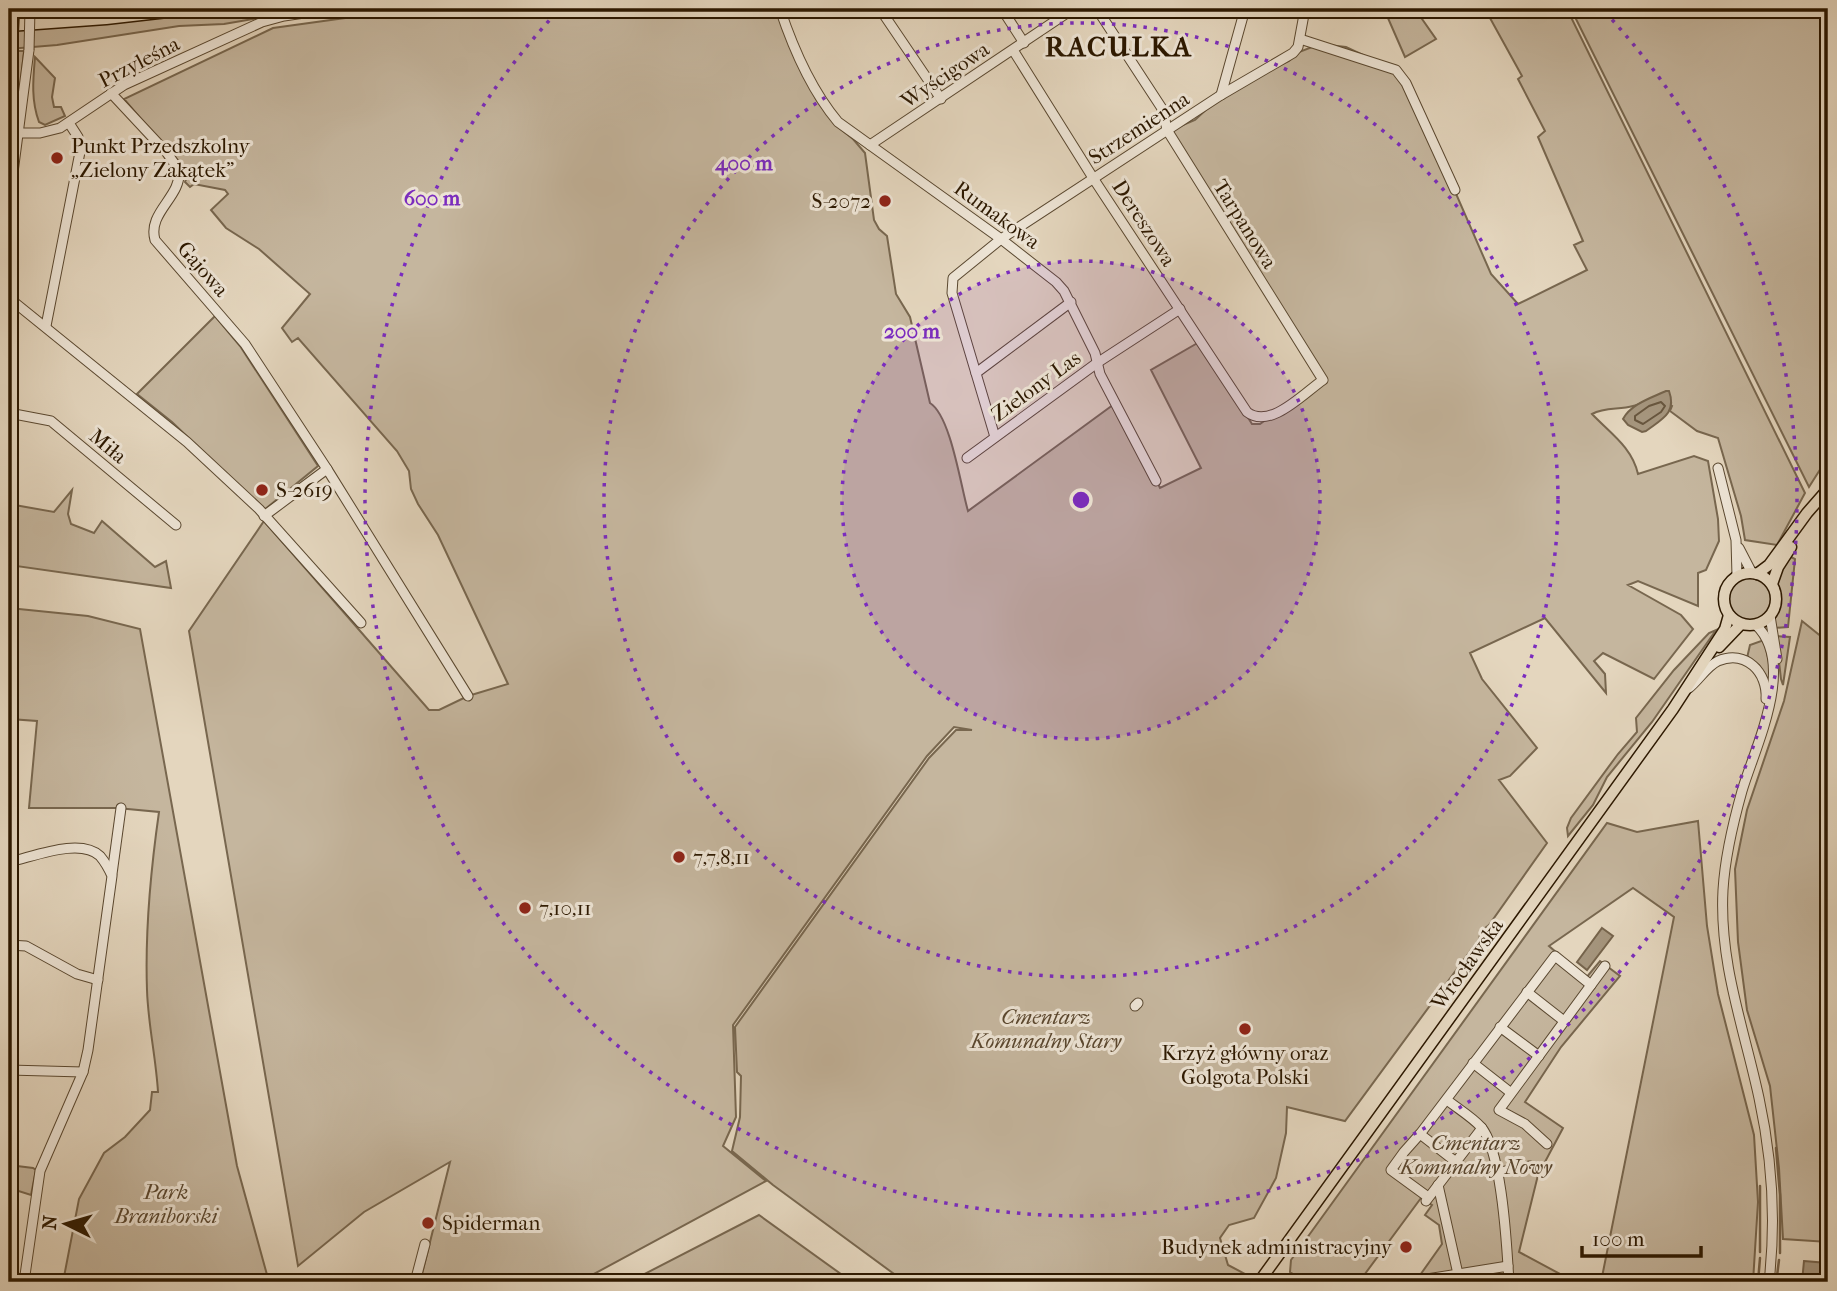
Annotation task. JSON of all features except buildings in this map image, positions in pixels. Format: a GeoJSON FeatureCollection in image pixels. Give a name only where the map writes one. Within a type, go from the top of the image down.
{"type":"FeatureCollection","features":[{"type":"Feature","properties":{"kind":"highway"},"geometry":{"type":"LineString","coordinates":[[9,11],[41,9]]}},
{"type":"Feature","properties":{"kind":"highway"},"geometry":{"type":"LineString","coordinates":[[9,25],[185,9]]}},
{"type":"Feature","properties":{"kind":"main road"},"geometry":{"type":"LineString","coordinates":[[1820,500],[1778,567],[1772,584],[1776,600],[1770,616],[1756,625],[1741,624],[1729,615],[1725,608],[1724,593],[1727,586],[1737,576],[1755,573],[1769,565],[1828,489]]}},
{"type":"Feature","properties":{"kind":"main road"},"geometry":{"type":"LineString","coordinates":[[1755,573],[1772,584]]}},
{"type":"Feature","properties":{"kind":"main road","name":"Wrocławska"},"geometry":{"type":"LineString","coordinates":[[1259,1282],[1685,692],[1725,629],[1729,615]]}},
{"type":"Feature","properties":{"kind":"main road","name":"Wrocławska"},"geometry":{"type":"LineString","coordinates":[[1702,666],[1741,624]]}},
{"type":"Feature","properties":{"kind":"street"},"geometry":{"type":"LineString","coordinates":[[9,82],[15,9]]}},
{"type":"Feature","properties":{"kind":"street"},"geometry":{"type":"LineString","coordinates":[[9,204],[29,50],[30,9]]}},
{"type":"Feature","properties":{"kind":"street","name":"Przyleśna"},"geometry":{"type":"LineString","coordinates":[[19,133],[51,131],[69,123],[111,93],[262,22],[331,9]]}},
{"type":"Feature","properties":{"kind":"street","name":"Rumakowa"},"geometry":{"type":"LineString","coordinates":[[780,9],[826,108],[838,122],[1001,239],[1056,282],[1071,302],[1095,353],[1100,374],[1156,481]]}},
{"type":"Feature","properties":{"kind":"street"},"geometry":{"type":"LineString","coordinates":[[880,9],[941,99]]}},
{"type":"Feature","properties":{"kind":"street"},"geometry":{"type":"LineString","coordinates":[[1002,9],[1024,43]]}},
{"type":"Feature","properties":{"kind":"street","name":"Wyścigowa"},"geometry":{"type":"LineString","coordinates":[[870,145],[1073,9]]}},
{"type":"Feature","properties":{"kind":"street","name":"Tarpanowa"},"geometry":{"type":"LineString","coordinates":[[1097,9],[1163,110],[1167,130],[1276,309],[1323,380],[1283,409],[1267,417],[1259,418],[1247,412]]}},
{"type":"Feature","properties":{"kind":"street","name":"Strzemienna"},"geometry":{"type":"LineString","coordinates":[[1001,239],[1221,95],[1245,9]]}},
{"type":"Feature","properties":{"kind":"street"},"geometry":{"type":"LineString","coordinates":[[1221,95],[1293,53],[1298,47],[1305,9]]}},
{"type":"Feature","properties":{"kind":"street"},"geometry":{"type":"LineString","coordinates":[[1300,39],[1396,70],[1406,83],[1455,190]]}},
{"type":"Feature","properties":{"kind":"street","name":"Dereszowa"},"geometry":{"type":"LineString","coordinates":[[1013,50],[1093,178],[1247,412]]}},
{"type":"Feature","properties":{"kind":"street","name":"Gajowa"},"geometry":{"type":"LineString","coordinates":[[111,93],[167,153],[179,170],[177,186],[154,223],[155,240],[245,344],[327,469],[468,696]]}},
{"type":"Feature","properties":{"kind":"street"},"geometry":{"type":"LineString","coordinates":[[9,120],[19,133]]}},
{"type":"Feature","properties":{"kind":"street"},"geometry":{"type":"LineString","coordinates":[[46,326],[80,152],[78,137],[69,123]]}},
{"type":"Feature","properties":{"kind":"street"},"geometry":{"type":"LineString","coordinates":[[9,141],[19,133]]}},
{"type":"Feature","properties":{"kind":"street","name":"Zielony Las"},"geometry":{"type":"LineString","coordinates":[[995,437],[951,285],[958,273],[1001,239]]}},
{"type":"Feature","properties":{"kind":"street"},"geometry":{"type":"LineString","coordinates":[[9,298],[187,442],[264,516],[361,623]]}},
{"type":"Feature","properties":{"kind":"street"},"geometry":{"type":"LineString","coordinates":[[976,373],[1071,302]]}},
{"type":"Feature","properties":{"kind":"street"},"geometry":{"type":"LineString","coordinates":[[1097,363],[1180,309]]}},
{"type":"Feature","properties":{"kind":"street","name":"Zielony Las"},"geometry":{"type":"LineString","coordinates":[[967,458],[1097,363]]}},
{"type":"Feature","properties":{"kind":"street","name":"Miła"},"geometry":{"type":"LineString","coordinates":[[9,413],[51,421],[176,525]]}},
{"type":"Feature","properties":{"kind":"street"},"geometry":{"type":"LineString","coordinates":[[1718,468],[1736,540],[1737,576]]}},
{"type":"Feature","properties":{"kind":"street"},"geometry":{"type":"LineString","coordinates":[[264,516],[327,469]]}},
{"type":"Feature","properties":{"kind":"street"},"geometry":{"type":"LineString","coordinates":[[1736,540],[1755,573]]}},
{"type":"Feature","properties":{"kind":"street"},"geometry":{"type":"LineString","coordinates":[[1764,725],[1771,712],[1777,683],[1777,660],[1770,616]]}},
{"type":"Feature","properties":{"kind":"street"},"geometry":{"type":"LineString","coordinates":[[1756,625],[1765,636],[1773,665],[1772,692],[1728,850],[1723,908],[1729,978],[1754,1075],[1767,1143],[1773,1211],[1769,1282]]}},
{"type":"Feature","properties":{"kind":"street"},"geometry":{"type":"LineString","coordinates":[[9,641],[12,654],[9,687]]}},
{"type":"Feature","properties":{"kind":"street"},"geometry":{"type":"LineString","coordinates":[[1685,692],[1717,661],[1737,658],[1750,664],[1759,671],[1766,687],[1758,743]]}},
{"type":"Feature","properties":{"kind":"street"},"geometry":{"type":"LineString","coordinates":[[9,806],[12,807],[9,822]]}},
{"type":"Feature","properties":{"kind":"street"},"geometry":{"type":"LineString","coordinates":[[9,1280],[22,1282],[40,1171],[83,1072],[121,808]]}},
{"type":"Feature","properties":{"kind":"street"},"geometry":{"type":"LineString","coordinates":[[9,862],[64,849],[82,848],[100,856],[112,876]]}},
{"type":"Feature","properties":{"kind":"street"},"geometry":{"type":"LineString","coordinates":[[9,945],[26,946],[77,974],[98,980]]}},
{"type":"Feature","properties":{"kind":"street"},"geometry":{"type":"LineString","coordinates":[[1482,1128],[1427,1199],[1391,1170],[1555,956],[1591,985]]}},
{"type":"Feature","properties":{"kind":"street"},"geometry":{"type":"LineString","coordinates":[[1547,1144],[1525,1124],[1499,1110],[1605,966]]}},
{"type":"Feature","properties":{"kind":"street"},"geometry":{"type":"LineString","coordinates":[[1527,992],[1564,1021]]}},
{"type":"Feature","properties":{"kind":"street"},"geometry":{"type":"LineString","coordinates":[[1500,1027],[1539,1056]]}},
{"type":"Feature","properties":{"kind":"street"},"geometry":{"type":"LineString","coordinates":[[1473,1063],[1510,1092]]}},
{"type":"Feature","properties":{"kind":"street"},"geometry":{"type":"LineString","coordinates":[[9,1070],[83,1072]]}},
{"type":"Feature","properties":{"kind":"street"},"geometry":{"type":"LineString","coordinates":[[1447,1100],[1482,1128],[1491,1147],[1503,1200],[1509,1282]]}},
{"type":"Feature","properties":{"kind":"street"},"geometry":{"type":"LineString","coordinates":[[1420,1134],[1456,1162]]}},
{"type":"Feature","properties":{"kind":"street"},"geometry":{"type":"LineString","coordinates":[[1496,1173],[1530,1166]]}},
{"type":"Feature","properties":{"kind":"street"},"geometry":{"type":"LineString","coordinates":[[1438,1185],[1458,1274]]}},
{"type":"Feature","properties":{"kind":"street"},"geometry":{"type":"LineString","coordinates":[[415,1282],[425,1244]]}},
{"type":"Feature","properties":{"kind":"street"},"geometry":{"type":"LineString","coordinates":[[1424,1282],[1427,1279],[1508,1266]]}},
{"type":"Feature","properties":{"kind":"green space"},"geometry":{"type":"Polygon","coordinates":[[[9,9],[310,9],[224,24],[179,26],[57,45],[9,49],[9,9]]]}},
{"type":"Feature","properties":{"kind":"green space","name":"Cmentarz Komunalny Stary"},"geometry":{"type":"Polygon","coordinates":[[[394,9],[777,9],[816,99],[837,126],[865,153],[874,220],[887,236],[896,294],[910,317],[930,403],[944,422],[968,511],[1117,402],[1160,488],[1201,468],[1151,370],[1201,341],[1252,424],[1260,424],[1322,379],[1171,130],[1195,120],[1209,107],[1261,74],[1289,61],[1299,52],[1328,45],[1346,47],[1389,67],[1406,79],[1491,274],[1518,304],[1587,270],[1574,245],[1583,241],[1538,137],[1545,131],[1518,79],[1522,76],[1485,9],[1567,9],[1805,493],[1777,545],[1745,540],[1741,516],[1718,438],[1697,431],[1670,411],[1672,406],[1656,397],[1633,406],[1592,414],[1626,448],[1638,474],[1694,456],[1708,461],[1719,541],[1706,570],[1698,573],[1698,606],[1638,581],[1628,585],[1681,615],[1693,629],[1654,679],[1603,653],[1594,661],[1605,674],[1606,693],[1545,618],[1470,653],[1482,679],[1537,748],[1510,776],[1499,780],[1547,843],[1345,1121],[1287,1107],[1286,1133],[1276,1178],[1254,1218],[1229,1225],[1220,1238],[1228,1265],[1247,1275],[1242,1282],[905,1282],[773,1185],[732,1151],[740,1117],[741,1076],[737,1072],[735,1027],[929,758],[956,730],[972,730],[954,727],[927,756],[733,1025],[736,1117],[723,1146],[766,1181],[579,1282],[420,1282],[450,1162],[364,1212],[298,1266],[189,631],[264,521],[429,710],[439,710],[468,696],[508,684],[438,535],[418,504],[411,489],[409,471],[397,451],[298,338],[292,342],[282,328],[310,294],[259,249],[226,228],[211,210],[228,194],[225,190],[194,184],[190,187],[175,159],[124,99],[273,28],[394,9]]]}},
{"type":"Feature","properties":{"kind":"green space"},"geometry":{"type":"Polygon","coordinates":[[[1384,9],[1415,9],[1436,39],[1405,57],[1384,9]]]}},
{"type":"Feature","properties":{"kind":"green space"},"geometry":{"type":"Polygon","coordinates":[[[1571,9],[1828,9],[1828,457],[1809,487],[1571,9]]]}},
{"type":"Feature","properties":{"kind":"green space"},"geometry":{"type":"Polygon","coordinates":[[[17,51],[24,51],[18,109],[10,107],[17,51]]]}},
{"type":"Feature","properties":{"kind":"green space"},"geometry":{"type":"Polygon","coordinates":[[[35,57],[55,78],[52,97],[54,107],[61,107],[65,116],[45,125],[39,122],[35,106],[35,57]]]}},
{"type":"Feature","properties":{"kind":"green space"},"geometry":{"type":"Polygon","coordinates":[[[215,316],[240,346],[318,466],[264,510],[172,422],[137,394],[215,316]]]}},
{"type":"Feature","properties":{"kind":"green space"},"geometry":{"type":"Polygon","coordinates":[[[72,490],[68,514],[71,524],[94,533],[102,521],[155,567],[166,561],[171,588],[9,565],[9,504],[54,512],[72,490]]]}},
{"type":"Feature","properties":{"kind":"green space"},"geometry":{"type":"Polygon","coordinates":[[[1789,556],[1795,559],[1788,627],[1774,628],[1780,598],[1776,582],[1789,556]]]}},
{"type":"Feature","properties":{"kind":"green space"},"geometry":{"type":"Polygon","coordinates":[[[1750,578],[1765,584],[1771,599],[1765,614],[1750,620],[1735,614],[1729,599],[1735,584],[1750,578]]]}},
{"type":"Feature","properties":{"kind":"green space","name":"Park Braniborski"},"geometry":{"type":"Polygon","coordinates":[[[9,608],[88,616],[140,629],[237,1166],[269,1282],[63,1282],[79,1199],[104,1153],[125,1137],[150,1110],[152,1092],[158,1092],[148,1003],[147,946],[159,812],[117,808],[29,808],[37,721],[10,719],[13,638],[9,638],[9,608]]]}},
{"type":"Feature","properties":{"kind":"green space"},"geometry":{"type":"Polygon","coordinates":[[[1802,621],[1828,642],[1828,1242],[1783,1239],[1770,1086],[1747,1010],[1738,942],[1735,869],[1747,810],[1784,701],[1802,621]]]}},
{"type":"Feature","properties":{"kind":"green space"},"geometry":{"type":"Polygon","coordinates":[[[1716,630],[1652,722],[1607,777],[1593,805],[1568,836],[1567,828],[1571,818],[1637,732],[1636,718],[1674,670],[1709,633],[1716,630]]]}},
{"type":"Feature","properties":{"kind":"green space"},"geometry":{"type":"Polygon","coordinates":[[[1776,636],[1790,637],[1783,685],[1781,679],[1776,636]]]}},
{"type":"Feature","properties":{"kind":"green space"},"geometry":{"type":"Polygon","coordinates":[[[1764,640],[1770,666],[1769,681],[1759,665],[1747,658],[1750,645],[1764,640]]]}},
{"type":"Feature","properties":{"kind":"green space","name":"Cmentarz Komunalny Nowy"},"geometry":{"type":"Polygon","coordinates":[[[1698,821],[1707,926],[1718,994],[1754,1135],[1758,1202],[1753,1282],[1601,1282],[1674,917],[1633,888],[1549,946],[1586,978],[1600,961],[1620,976],[1561,1047],[1525,1102],[1563,1128],[1538,1175],[1519,1252],[1575,1282],[1408,1282],[1418,1278],[1442,1244],[1439,1225],[1425,1215],[1432,1205],[1421,1198],[1359,1282],[1305,1282],[1290,1272],[1291,1260],[1607,823],[1637,832],[1698,821]]]}},
{"type":"Feature","properties":{"kind":"green space"},"geometry":{"type":"Polygon","coordinates":[[[9,1165],[36,1170],[31,1195],[9,1188],[9,1165]]]}},
{"type":"Feature","properties":{"kind":"green space"},"geometry":{"type":"Polygon","coordinates":[[[759,1215],[852,1282],[629,1282],[759,1215]]]}},
{"type":"Feature","properties":{"kind":"water"},"geometry":{"type":"Polygon","coordinates":[[[1669,391],[1671,399],[1669,410],[1646,431],[1642,432],[1628,425],[1623,419],[1636,405],[1669,391]]]}},
{"type":"Feature","properties":{"kind":"water"},"geometry":{"type":"Polygon","coordinates":[[[1602,928],[1613,936],[1587,970],[1577,962],[1602,928]]]}},
{"type":"Feature","properties":{"kind":"water"},"geometry":{"type":"Polygon","coordinates":[[[1804,1261],[1827,1263],[1825,1282],[1802,1282],[1804,1261]]]}},
{"type":"Feature","properties":{"kind":"waterway"},"geometry":{"type":"LineString","coordinates":[[1776,1148],[1780,1195],[1780,1253]]}},
{"type":"Feature","properties":{"kind":"waterway"},"geometry":{"type":"LineString","coordinates":[[1760,1186],[1760,1252]]}},
{"type":"Feature","properties":{"kind":"waterway"},"geometry":{"type":"LineString","coordinates":[[1758,1282],[1760,1258]]}},
{"type":"Feature","properties":{"kind":"waterway"},"geometry":{"type":"LineString","coordinates":[[1777,1276],[1779,1260]]}},
{"type":"Feature","properties":{"kind":"place","name":"Punkt Przedszkolny „Zielony Zakątek”"},"geometry":{"type":"Point","coordinates":[57,158]}},
{"type":"Feature","properties":{"kind":"place","name":"S-2072"},"geometry":{"type":"Point","coordinates":[885,201]}},
{"type":"Feature","properties":{"kind":"place","name":"S-2619"},"geometry":{"type":"Point","coordinates":[262,490]}},
{"type":"Feature","properties":{"kind":"place","name":"7,7,8,11"},"geometry":{"type":"Point","coordinates":[679,857]}},
{"type":"Feature","properties":{"kind":"place","name":"7,10,11"},"geometry":{"type":"Point","coordinates":[525,908]}},
{"type":"Feature","properties":{"kind":"place","name":"Krzyż główny oraz Golgota Polski"},"geometry":{"type":"Point","coordinates":[1245,1029]}},
{"type":"Feature","properties":{"kind":"place","name":"Spiderman"},"geometry":{"type":"Point","coordinates":[428,1223]}},
{"type":"Feature","properties":{"kind":"place","name":"Budynek administracyjny"},"geometry":{"type":"Point","coordinates":[1406,1247]}},
{"type":"Feature","properties":{"kind":"district","name":"RACULKA"},"geometry":{"type":"Point","coordinates":[1119,46]}}]}
